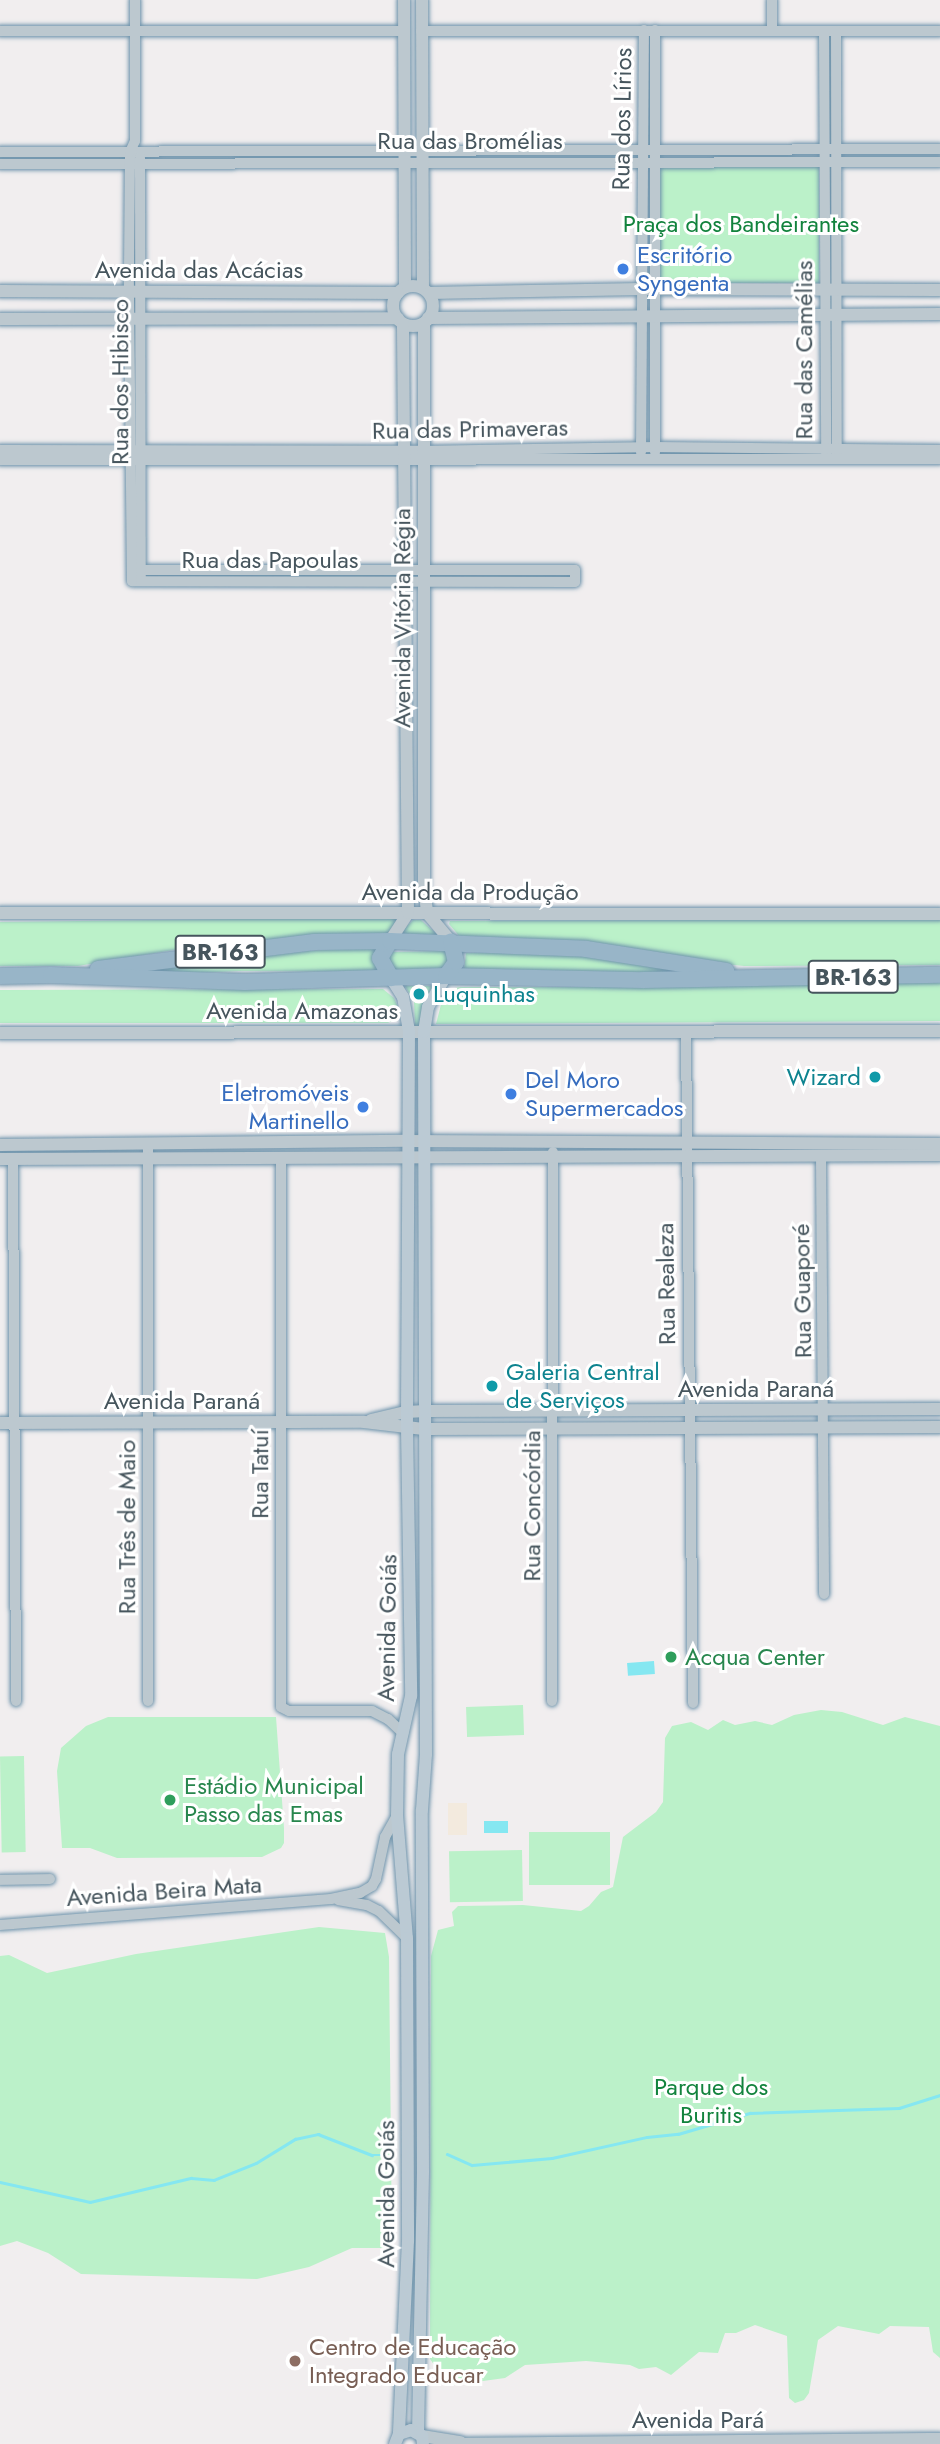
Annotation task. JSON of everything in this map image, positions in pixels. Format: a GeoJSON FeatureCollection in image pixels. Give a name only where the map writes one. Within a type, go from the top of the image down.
{"type":"FeatureCollection","features":[{"type":"Feature","properties":{"kind":"highway","name":"BR-163"},"geometry":{"type":"LineString","coordinates":[[51,975],[151,965],[254,948],[314,942],[390,941],[586,949],[766,978]]}},
{"type":"Feature","properties":{"kind":"highway"},"geometry":{"type":"LineString","coordinates":[[390,941],[380,958],[391,978]]}},
{"type":"Feature","properties":{"kind":"highway"},"geometry":{"type":"LineString","coordinates":[[446,976],[456,962],[451,942]]}},
{"type":"Feature","properties":{"kind":"highway","name":"BR-163"},"geometry":{"type":"LineString","coordinates":[[0,976],[51,975],[245,982],[446,976],[643,980],[940,975]]}},
{"type":"Feature","properties":{"kind":"main road","name":"Avenida Goiás"},"geometry":{"type":"LineString","coordinates":[[421,2438],[422,1810],[426,1741],[424,1032],[428,1007],[446,976]]}},
{"type":"Feature","properties":{"kind":"main road","name":"Avenida Goiás"},"geometry":{"type":"LineString","coordinates":[[391,978],[403,997],[409,1032],[406,1158],[411,1696],[398,1754],[398,1811],[407,1938],[408,2241],[397,2439]]}},
{"type":"Feature","properties":{"kind":"main road"},"geometry":{"type":"LineString","coordinates":[[402,1733],[412,1733],[426,1741]]}},
{"type":"Feature","properties":{"kind":"main road"},"geometry":{"type":"LineString","coordinates":[[398,1811],[422,1810]]}},
{"type":"Feature","properties":{"kind":"main road"},"geometry":{"type":"LineString","coordinates":[[397,2439],[407,2430],[421,2438]]}},
{"type":"Feature","properties":{"kind":"street","name":"Rua dos Hibisco"},"geometry":{"type":"LineString","coordinates":[[135,0],[136,575]]}},
{"type":"Feature","properties":{"kind":"street"},"geometry":{"type":"LineString","coordinates":[[404,0],[406,157],[401,290],[393,303],[400,321],[940,314]]}},
{"type":"Feature","properties":{"kind":"street"},"geometry":{"type":"LineString","coordinates":[[422,0],[421,157],[426,291],[433,302],[426,321]]}},
{"type":"Feature","properties":{"kind":"street"},"geometry":{"type":"LineString","coordinates":[[772,0],[772,31]]}},
{"type":"Feature","properties":{"kind":"street","name":"Rua dos Lírios"},"geometry":{"type":"LineString","coordinates":[[641,460],[648,316],[643,149],[650,30]]}},
{"type":"Feature","properties":{"kind":"street","name":"Rua dos Lírios"},"geometry":{"type":"LineString","coordinates":[[648,290],[655,155],[650,30]]}},
{"type":"Feature","properties":{"kind":"street"},"geometry":{"type":"LineString","coordinates":[[0,31],[405,32],[412,38],[421,31],[940,31]]}},
{"type":"Feature","properties":{"kind":"street","name":"Rua das Camélias"},"geometry":{"type":"LineString","coordinates":[[824,31],[831,150]]}},
{"type":"Feature","properties":{"kind":"street","name":"Rua das Camélias"},"geometry":{"type":"LineString","coordinates":[[832,455],[829,315],[836,31]]}},
{"type":"Feature","properties":{"kind":"street","name":"Rua das Bromélias"},"geometry":{"type":"LineString","coordinates":[[421,157],[643,149],[655,155],[831,162],[940,162]]}},
{"type":"Feature","properties":{"kind":"street","name":"Rua das Bromélias"},"geometry":{"type":"LineString","coordinates":[[0,152],[135,157],[421,157],[643,161],[655,155],[940,149]]}},
{"type":"Feature","properties":{"kind":"street","name":"Rua das Bromélias"},"geometry":{"type":"LineString","coordinates":[[0,164],[135,157]]}},
{"type":"Feature","properties":{"kind":"street"},"geometry":{"type":"LineString","coordinates":[[401,290],[940,290]]}},
{"type":"Feature","properties":{"kind":"street","name":"Avenida das Acácias"},"geometry":{"type":"LineString","coordinates":[[0,291],[401,290]]}},
{"type":"Feature","properties":{"kind":"street","name":"Rua dos Lírios"},"geometry":{"type":"LineString","coordinates":[[648,316],[655,460]]}},
{"type":"Feature","properties":{"kind":"street","name":"Avenida das Acácias"},"geometry":{"type":"LineString","coordinates":[[0,318],[400,321]]}},
{"type":"Feature","properties":{"kind":"street","name":"Avenida Vitória Régia"},"geometry":{"type":"LineString","coordinates":[[400,321],[404,456],[408,913]]}},
{"type":"Feature","properties":{"kind":"street","name":"Avenida Vitória Régia"},"geometry":{"type":"LineString","coordinates":[[426,321],[422,576],[424,887],[427,913]]}},
{"type":"Feature","properties":{"kind":"street","name":"Rua das Primaveras"},"geometry":{"type":"LineString","coordinates":[[422,456],[655,447],[940,459]]}},
{"type":"Feature","properties":{"kind":"street","name":"Rua das Primaveras"},"geometry":{"type":"LineString","coordinates":[[0,450],[136,455],[655,460],[940,450]]}},
{"type":"Feature","properties":{"kind":"street","name":"Rua das Primaveras"},"geometry":{"type":"LineString","coordinates":[[0,460],[136,455]]}},
{"type":"Feature","properties":{"kind":"street","name":"Rua das Papoulas"},"geometry":{"type":"LineString","coordinates":[[136,575],[422,576],[575,582],[575,570],[422,576]]}},
{"type":"Feature","properties":{"kind":"street"},"geometry":{"type":"LineString","coordinates":[[390,941],[408,913]]}},
{"type":"Feature","properties":{"kind":"street"},"geometry":{"type":"LineString","coordinates":[[427,913],[451,942]]}},
{"type":"Feature","properties":{"kind":"street","name":"Avenida da Produção"},"geometry":{"type":"LineString","coordinates":[[0,914],[940,914]]}},
{"type":"Feature","properties":{"kind":"street","name":"Avenida Amazonas"},"geometry":{"type":"LineString","coordinates":[[0,1034],[940,1031]]}},
{"type":"Feature","properties":{"kind":"street","name":"Rua Realeza"},"geometry":{"type":"LineString","coordinates":[[686,1032],[685,1150],[693,1703]]}},
{"type":"Feature","properties":{"kind":"street"},"geometry":{"type":"LineString","coordinates":[[0,1145],[406,1141],[553,1149],[685,1150],[940,1144]]}},
{"type":"Feature","properties":{"kind":"street","name":"Rua Três de Maio"},"geometry":{"type":"LineString","coordinates":[[148,1144],[148,1701]]}},
{"type":"Feature","properties":{"kind":"street"},"geometry":{"type":"LineString","coordinates":[[16,1701],[15,1423],[7,1159],[423,1159],[553,1149]]}},
{"type":"Feature","properties":{"kind":"street","name":"Rua Concórdia"},"geometry":{"type":"LineString","coordinates":[[552,1701],[553,1149]]}},
{"type":"Feature","properties":{"kind":"street"},"geometry":{"type":"LineString","coordinates":[[685,1150],[821,1156],[940,1155]]}},
{"type":"Feature","properties":{"kind":"street","name":"Rua Guaporé"},"geometry":{"type":"LineString","coordinates":[[821,1156],[825,1409],[824,1594]]}},
{"type":"Feature","properties":{"kind":"street","name":"Rua Tatuí"},"geometry":{"type":"LineString","coordinates":[[281,1157],[281,1707],[289,1712],[372,1711],[388,1719],[402,1733]]}},
{"type":"Feature","properties":{"kind":"street","name":"Avenida Paraná"},"geometry":{"type":"LineString","coordinates":[[364,1422],[407,1412],[425,1411],[940,1409]]}},
{"type":"Feature","properties":{"kind":"street","name":"Avenida Paraná"},"geometry":{"type":"LineString","coordinates":[[0,1423],[364,1422],[407,1429],[940,1427]]}},
{"type":"Feature","properties":{"kind":"street","name":"Avenida Beira Mata"},"geometry":{"type":"LineString","coordinates":[[0,1925],[331,1899],[360,1893],[372,1886],[385,1837],[398,1811]]}},
{"type":"Feature","properties":{"kind":"street"},"geometry":{"type":"LineString","coordinates":[[0,1880],[50,1879]]}},
{"type":"Feature","properties":{"kind":"street","name":"Avenida Beira Mata"},"geometry":{"type":"LineString","coordinates":[[331,1899],[367,1905],[379,1912],[407,1938]]}},
{"type":"Feature","properties":{"kind":"street"},"geometry":{"type":"LineString","coordinates":[[421,2438],[458,2443]]}},
{"type":"Feature","properties":{"kind":"street","name":"Avenida Pará"},"geometry":{"type":"LineString","coordinates":[[458,2443],[814,2443],[940,2439]]}},
{"type":"Feature","properties":{"kind":"green space","name":"Praça dos Bandeirantes"},"geometry":{"type":"Polygon","coordinates":[[[659,165],[819,165],[819,283],[659,283],[659,165]]]}},
{"type":"Feature","properties":{"kind":"green space"},"geometry":{"type":"Polygon","coordinates":[[[396,917],[396,922],[386,937],[221,942],[78,966],[0,966],[0,922],[396,917]]]}},
{"type":"Feature","properties":{"kind":"green space"},"geometry":{"type":"Polygon","coordinates":[[[940,919],[940,965],[744,966],[460,937],[449,924],[450,921],[940,919]]]}},
{"type":"Feature","properties":{"kind":"green space"},"geometry":{"type":"Polygon","coordinates":[[[413,920],[421,920],[441,938],[396,937],[413,920]]]}},
{"type":"Feature","properties":{"kind":"green space"},"geometry":{"type":"Polygon","coordinates":[[[380,946],[381,972],[239,971],[130,976],[127,973],[279,953],[380,946]]]}},
{"type":"Feature","properties":{"kind":"green space"},"geometry":{"type":"Polygon","coordinates":[[[529,950],[666,966],[689,975],[464,970],[466,953],[529,950]]]}},
{"type":"Feature","properties":{"kind":"green space"},"geometry":{"type":"Polygon","coordinates":[[[448,951],[451,954],[445,971],[393,974],[386,960],[388,952],[448,951]]]}},
{"type":"Feature","properties":{"kind":"green space"},"geometry":{"type":"Polygon","coordinates":[[[940,980],[940,1021],[436,1024],[443,997],[450,989],[460,987],[673,987],[940,980]]]}},
{"type":"Feature","properties":{"kind":"green space"},"geometry":{"type":"Polygon","coordinates":[[[405,986],[432,986],[424,1004],[422,1026],[415,1026],[414,1002],[405,986]]]}},
{"type":"Feature","properties":{"kind":"green space"},"geometry":{"type":"Polygon","coordinates":[[[383,989],[394,998],[399,1009],[395,1019],[388,1023],[0,1023],[0,990],[383,989]]]}},
{"type":"Feature","properties":{"kind":"green space"},"geometry":{"type":"Polygon","coordinates":[[[523,1705],[524,1735],[467,1737],[466,1707],[523,1705]]]}},
{"type":"Feature","properties":{"kind":"green space","name":"Parque dos Buritis"},"geometry":{"type":"Polygon","coordinates":[[[821,1710],[842,1712],[883,1725],[905,1717],[940,1726],[940,2358],[933,2352],[929,2327],[890,2326],[879,2334],[838,2326],[818,2340],[809,2393],[804,2400],[795,2403],[789,2398],[787,2336],[755,2325],[736,2333],[725,2333],[718,2353],[699,2352],[671,2375],[656,2367],[639,2369],[630,2365],[586,2361],[525,2365],[505,2378],[454,2385],[442,2376],[430,2359],[431,1956],[438,1930],[454,1926],[452,1912],[458,1906],[523,1905],[581,1911],[601,1892],[613,1887],[623,1837],[656,1812],[663,1802],[665,1738],[672,1726],[691,1722],[708,1730],[723,1720],[735,1725],[755,1721],[772,1725],[794,1715],[821,1710]]]}},
{"type":"Feature","properties":{"kind":"green space","name":"Estádio Municipal Passo das Emas"},"geometry":{"type":"Polygon","coordinates":[[[108,1717],[276,1717],[284,1828],[284,1843],[281,1848],[262,1857],[117,1858],[90,1848],[62,1848],[57,1771],[61,1748],[86,1726],[108,1717]]]}},
{"type":"Feature","properties":{"kind":"green space"},"geometry":{"type":"Polygon","coordinates":[[[0,1756],[24,1756],[26,1852],[2,1852],[0,1756]]]}},
{"type":"Feature","properties":{"kind":"green space"},"geometry":{"type":"Polygon","coordinates":[[[529,1832],[610,1832],[610,1885],[529,1885],[529,1832]]]}},
{"type":"Feature","properties":{"kind":"green space"},"geometry":{"type":"Polygon","coordinates":[[[522,1850],[523,1901],[450,1902],[449,1851],[522,1850]]]}},
{"type":"Feature","properties":{"kind":"green space"},"geometry":{"type":"Polygon","coordinates":[[[319,1927],[385,1933],[389,1957],[392,2248],[352,2248],[309,2267],[257,2279],[81,2274],[48,2253],[17,2241],[0,2246],[0,1956],[9,1955],[47,1973],[136,1954],[319,1927]]]}},
{"type":"Feature","properties":{"kind":"sand"},"geometry":{"type":"Polygon","coordinates":[[[448,1803],[467,1803],[467,1835],[448,1835],[448,1803]]]}},
{"type":"Feature","properties":{"kind":"water"},"geometry":{"type":"Polygon","coordinates":[[[654,1661],[655,1674],[628,1676],[627,1663],[654,1661]]]}},
{"type":"Feature","properties":{"kind":"water"},"geometry":{"type":"Polygon","coordinates":[[[484,1821],[508,1821],[508,1833],[484,1833],[484,1821]]]}},
{"type":"Feature","properties":{"kind":"waterway"},"geometry":{"type":"LineString","coordinates":[[447,2154],[472,2165],[552,2158],[647,2137],[678,2134],[750,2113],[899,2108],[940,2095]]}},
{"type":"Feature","properties":{"kind":"waterway"},"geometry":{"type":"LineString","coordinates":[[0,2182],[90,2202],[191,2178],[214,2180],[256,2163],[295,2139],[318,2134],[372,2155],[386,2155]]}},
{"type":"Feature","properties":{"kind":"place","name":"Escritório Syngenta"},"geometry":{"type":"Point","coordinates":[623,269]}},
{"type":"Feature","properties":{"kind":"place","name":"Luquinhas"},"geometry":{"type":"Point","coordinates":[419,994]}},
{"type":"Feature","properties":{"kind":"place","name":"Wizard"},"geometry":{"type":"Point","coordinates":[875,1077]}},
{"type":"Feature","properties":{"kind":"place","name":"Del Moro Supermercados"},"geometry":{"type":"Point","coordinates":[511,1094]}},
{"type":"Feature","properties":{"kind":"place","name":"Eletromóveis Martinello"},"geometry":{"type":"Point","coordinates":[363,1107]}},
{"type":"Feature","properties":{"kind":"place","name":"Galeria Central de Serviços"},"geometry":{"type":"Point","coordinates":[492,1386]}},
{"type":"Feature","properties":{"kind":"place","name":"Acqua Center"},"geometry":{"type":"Point","coordinates":[671,1657]}},
{"type":"Feature","properties":{"kind":"place","name":"Estádio Municipal Passo das Emas"},"geometry":{"type":"Point","coordinates":[170,1800]}},
{"type":"Feature","properties":{"kind":"place","name":"Centro de Educação Integrado Educar"},"geometry":{"type":"Point","coordinates":[295,2361]}}]}
